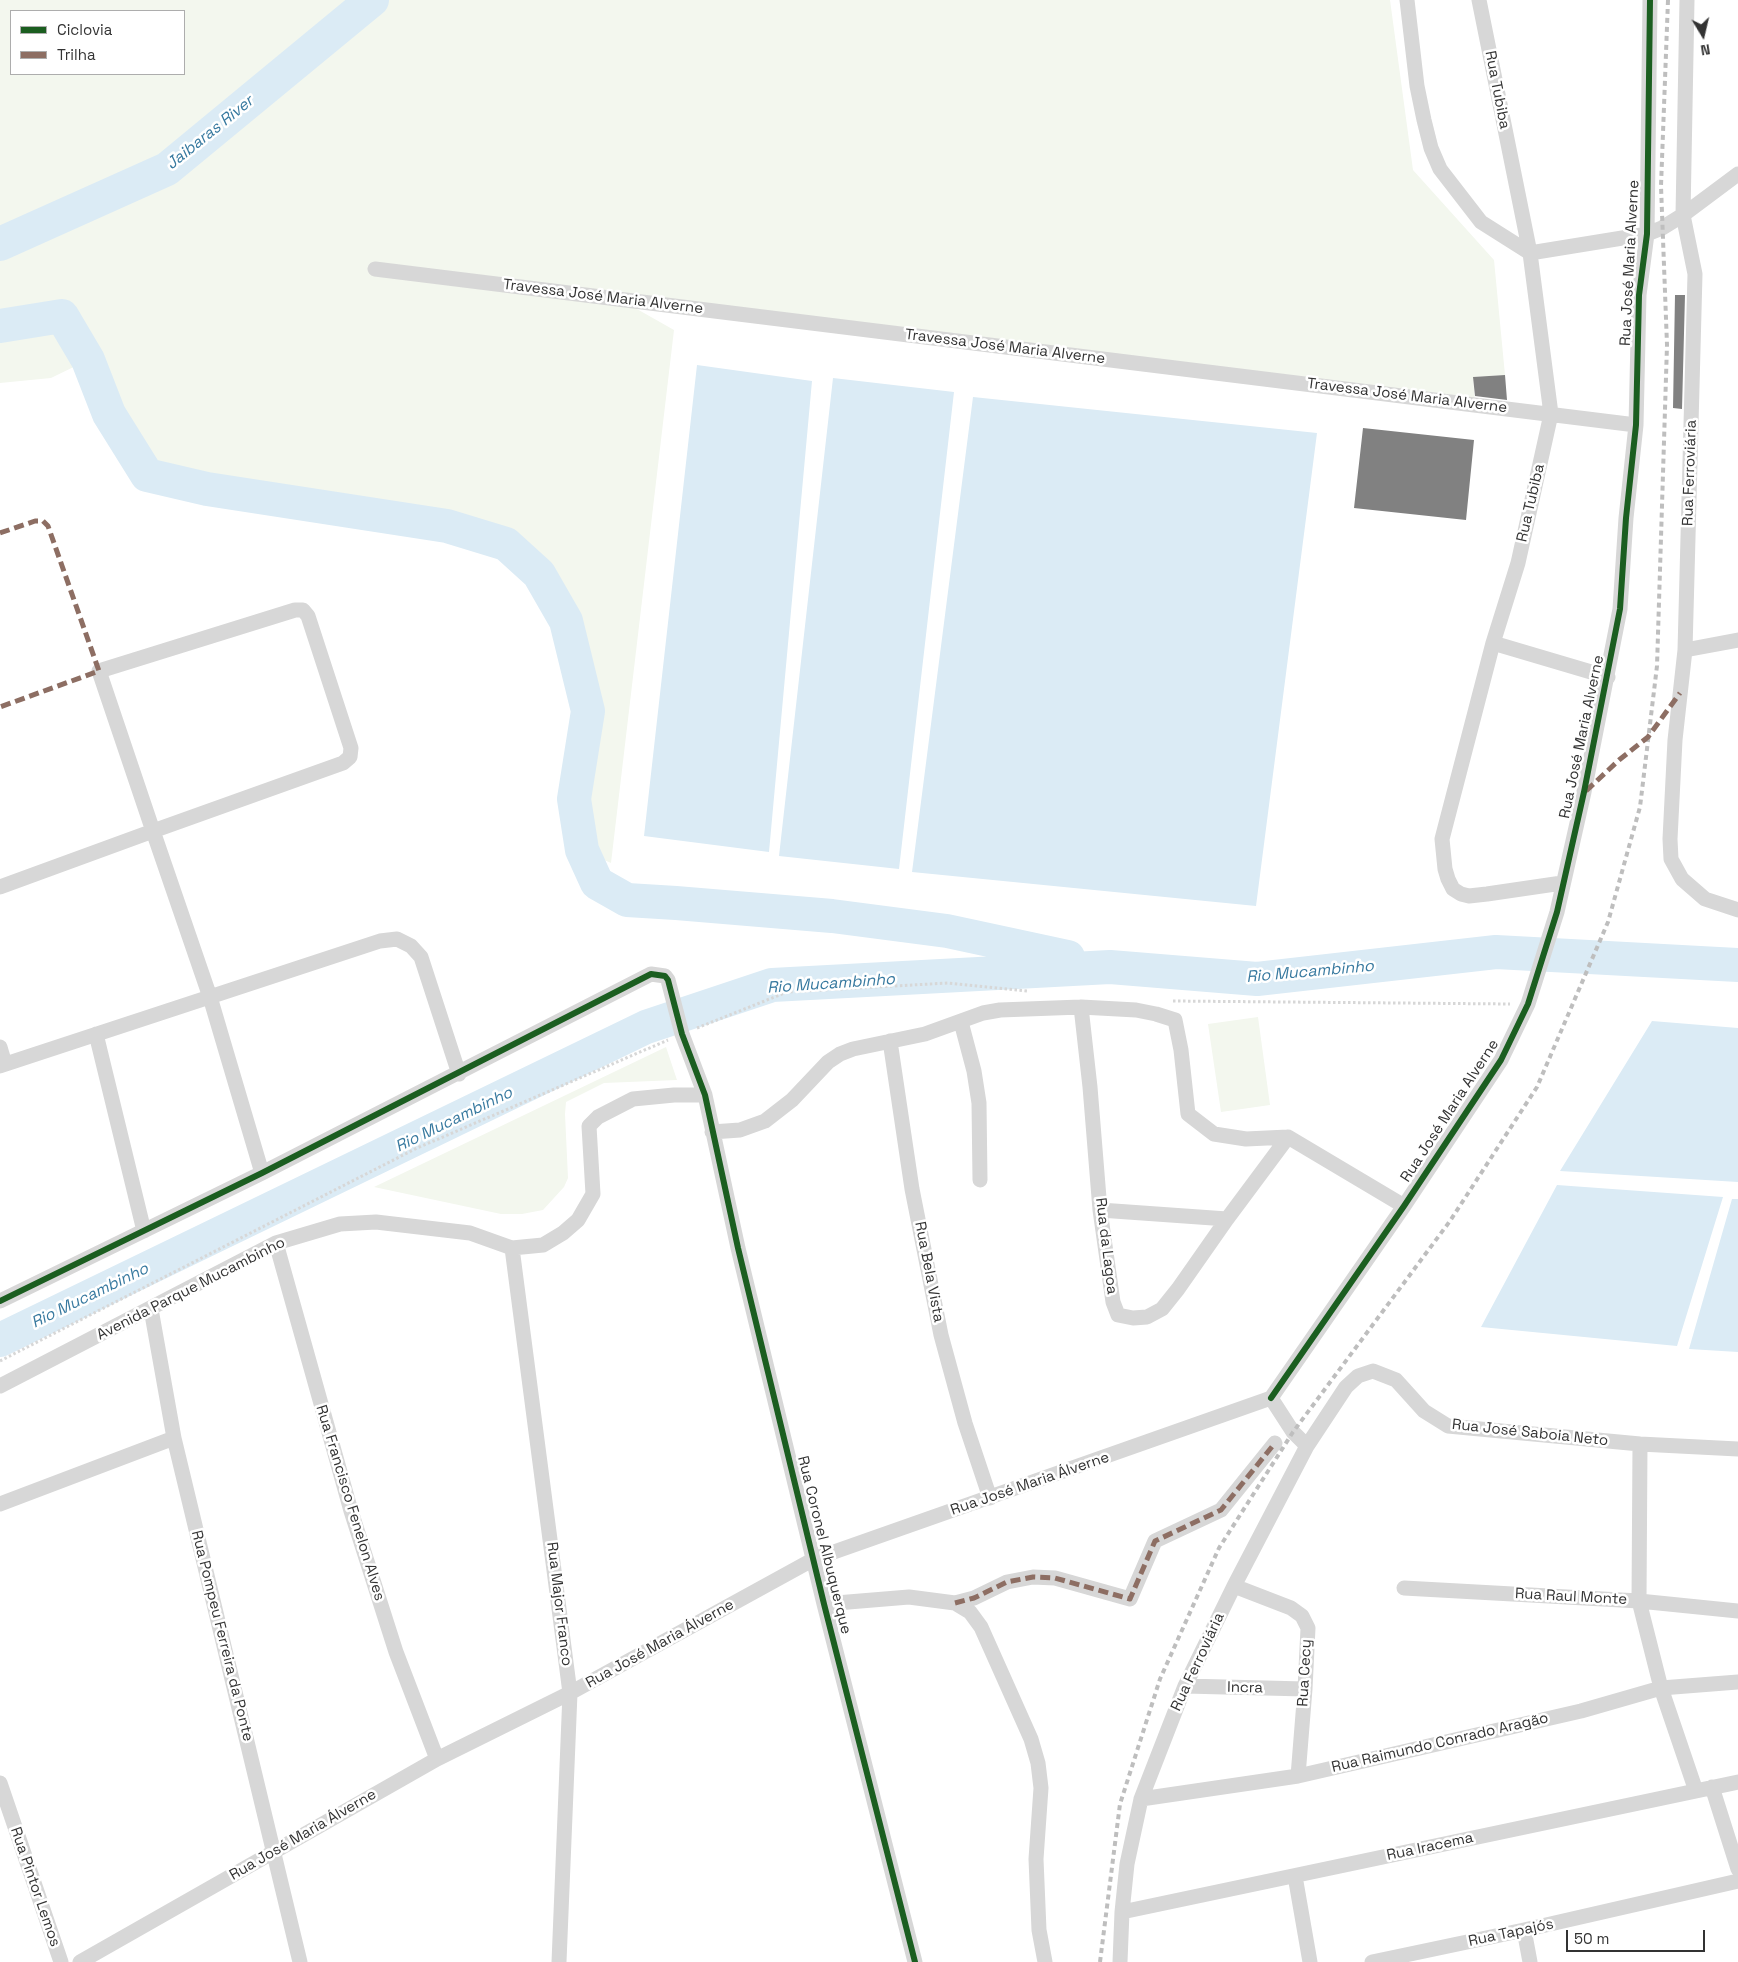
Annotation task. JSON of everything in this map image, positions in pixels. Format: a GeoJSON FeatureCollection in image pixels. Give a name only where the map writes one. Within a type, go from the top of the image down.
{"type":"FeatureCollection","features":[{"type":"Feature","properties":{"kind":"street"},"geometry":{"type":"LineString","coordinates":[[1407,0],[1417,86],[1431,148],[1440,169],[1481,222],[1530,254],[1647,234],[1662,228],[1683,215],[1738,174]]}},
{"type":"Feature","properties":{"kind":"street","name":"Rua Tubiba"},"geometry":{"type":"LineString","coordinates":[[1479,0],[1530,254],[1551,414],[1518,563],[1493,643],[1442,839],[1445,869],[1453,889],[1470,896],[1562,883]]}},
{"type":"Feature","properties":{"kind":"street","name":"Rua José Maria Alverne"},"geometry":{"type":"LineString","coordinates":[[1272,1398],[1404,1206],[1501,1060],[1528,1004],[1557,912],[1608,677],[1620,609],[1626,518],[1636,425],[1639,295],[1647,234],[1650,0]]}},
{"type":"Feature","properties":{"kind":"street","name":"Rua Ferroviária"},"geometry":{"type":"LineString","coordinates":[[1687,0],[1683,215],[1695,274],[1685,650],[1676,740],[1670,839],[1671,859],[1682,879],[1704,900],[1738,910]]}},
{"type":"Feature","properties":{"kind":"street","name":"Travessa José Maria Alverne"},"geometry":{"type":"LineString","coordinates":[[375,269],[1636,425]]}},
{"type":"Feature","properties":{"kind":"street"},"geometry":{"type":"LineString","coordinates":[[0,887],[153,831],[343,764],[350,757],[350,748],[308,616],[303,610],[295,610],[99,671],[153,831],[210,996],[262,1173]]}},
{"type":"Feature","properties":{"kind":"street"},"geometry":{"type":"LineString","coordinates":[[1685,650],[1738,640]]}},
{"type":"Feature","properties":{"kind":"street"},"geometry":{"type":"LineString","coordinates":[[1493,643],[1608,677]]}},
{"type":"Feature","properties":{"kind":"street"},"geometry":{"type":"LineString","coordinates":[[0,1047],[3,1065],[380,941],[397,939],[411,946],[421,957],[459,1074],[0,1301]]}},
{"type":"Feature","properties":{"kind":"street","name":"Rua Coronel Albuquerque"},"geometry":{"type":"LineString","coordinates":[[459,1074],[651,974],[661,974],[668,980],[681,1030],[704,1095],[738,1248],[824,1604],[916,1962]]}},
{"type":"Feature","properties":{"kind":"street"},"geometry":{"type":"LineString","coordinates":[[712,1132],[740,1130],[765,1121],[792,1100],[828,1062],[840,1054],[853,1049],[925,1034],[984,1013],[1000,1010],[1081,1007],[1136,1010],[1175,1020],[1182,1050],[1188,1114],[1214,1134],[1246,1140],[1288,1137],[1404,1206]]}},
{"type":"Feature","properties":{"kind":"street","name":"Rua da Lagoa"},"geometry":{"type":"LineString","coordinates":[[1081,1007],[1090,1087],[1100,1210],[1113,1302],[1118,1315],[1132,1318],[1147,1317],[1162,1309],[1288,1137]]}},
{"type":"Feature","properties":{"kind":"street"},"geometry":{"type":"LineString","coordinates":[[961,1022],[974,1071],[979,1103],[980,1180]]}},
{"type":"Feature","properties":{"kind":"street"},"geometry":{"type":"LineString","coordinates":[[96,1034],[144,1231]]}},
{"type":"Feature","properties":{"kind":"street","name":"Rua Bela Vista"},"geometry":{"type":"LineString","coordinates":[[890,1041],[912,1189],[941,1335],[964,1423],[990,1498]]}},
{"type":"Feature","properties":{"kind":"street","name":"Avenida Parque Mucambinho"},"geometry":{"type":"LineString","coordinates":[[0,1386],[151,1310],[276,1243],[340,1224],[376,1222],[470,1233],[512,1248],[543,1245],[563,1233],[578,1220],[585,1211],[593,1194],[589,1126],[598,1117],[633,1099],[674,1095],[704,1095]]}},
{"type":"Feature","properties":{"kind":"street"},"geometry":{"type":"LineString","coordinates":[[1100,1210],[1227,1218]]}},
{"type":"Feature","properties":{"kind":"street","name":"Rua Francisco Fenelon Alves"},"geometry":{"type":"LineString","coordinates":[[276,1243],[351,1511],[396,1652],[437,1759]]}},
{"type":"Feature","properties":{"kind":"street","name":"Rua Major Franco"},"geometry":{"type":"LineString","coordinates":[[512,1248],[570,1693],[559,1962]]}},
{"type":"Feature","properties":{"kind":"street","name":"Rua Pompeu Ferreira da Ponte"},"geometry":{"type":"LineString","coordinates":[[151,1310],[174,1438],[300,1962]]}},
{"type":"Feature","properties":{"kind":"street","name":"Rua José Saboia Neto"},"geometry":{"type":"LineString","coordinates":[[1346,1387],[1358,1376],[1373,1371],[1396,1380],[1424,1411],[1448,1426],[1640,1444],[1738,1449]]}},
{"type":"Feature","properties":{"kind":"street","name":"Rua Ferroviária"},"geometry":{"type":"LineString","coordinates":[[1120,1962],[1122,1912],[1127,1864],[1141,1799],[1185,1686],[1234,1586],[1307,1446],[1346,1387]]}},
{"type":"Feature","properties":{"kind":"street"},"geometry":{"type":"LineString","coordinates":[[1272,1398],[1293,1432],[1307,1446]]}},
{"type":"Feature","properties":{"kind":"street","name":"Rua José Maria Álverne"},"geometry":{"type":"LineString","coordinates":[[80,1962],[437,1759],[570,1693],[814,1559],[1272,1398]]}},
{"type":"Feature","properties":{"kind":"street"},"geometry":{"type":"LineString","coordinates":[[0,1504],[174,1438]]}},
{"type":"Feature","properties":{"kind":"street"},"geometry":{"type":"LineString","coordinates":[[824,1604],[909,1597],[955,1603],[974,1598],[1007,1582],[1032,1577],[1055,1578],[1130,1599],[1155,1541],[1221,1510],[1275,1443]]}},
{"type":"Feature","properties":{"kind":"street"},"geometry":{"type":"LineString","coordinates":[[1640,1444],[1639,1600],[1661,1688],[1696,1791]]}},
{"type":"Feature","properties":{"kind":"street","name":"Rua Cecy"},"geometry":{"type":"LineString","coordinates":[[1234,1586],[1291,1608],[1302,1616],[1308,1628],[1298,1776]]}},
{"type":"Feature","properties":{"kind":"street","name":"Rua Raul Monte"},"geometry":{"type":"LineString","coordinates":[[1404,1588],[1639,1600],[1738,1610]]}},
{"type":"Feature","properties":{"kind":"street"},"geometry":{"type":"LineString","coordinates":[[955,1603],[970,1612],[981,1626],[1031,1739],[1038,1763],[1041,1788],[1036,1859],[1039,1930],[1045,1962]]}},
{"type":"Feature","properties":{"kind":"street","name":"Rua Raimundo Conrado Aragão"},"geometry":{"type":"LineString","coordinates":[[1141,1799],[1298,1776],[1581,1711],[1661,1688],[1738,1682]]}},
{"type":"Feature","properties":{"kind":"street","name":"Incra"},"geometry":{"type":"LineString","coordinates":[[1185,1686],[1305,1689]]}},
{"type":"Feature","properties":{"kind":"street","name":"Rua Iracema"},"geometry":{"type":"LineString","coordinates":[[1122,1912],[1738,1782]]}},
{"type":"Feature","properties":{"kind":"street","name":"Rua Pintor Lemos"},"geometry":{"type":"LineString","coordinates":[[0,1783],[60,1962]]}},
{"type":"Feature","properties":{"kind":"street"},"geometry":{"type":"LineString","coordinates":[[1712,1787],[1738,1869]]}},
{"type":"Feature","properties":{"kind":"street"},"geometry":{"type":"LineString","coordinates":[[1295,1876],[1310,1962]]}},
{"type":"Feature","properties":{"kind":"street","name":"Rua Tapajós"},"geometry":{"type":"LineString","coordinates":[[1372,1962],[1524,1930],[1738,1881]]}},
{"type":"Feature","properties":{"kind":"street"},"geometry":{"type":"LineString","coordinates":[[1524,1930],[1530,1962]]}},
{"type":"Feature","properties":{"kind":"path"},"geometry":{"type":"LineString","coordinates":[[0,1361],[415,1149],[681,1030],[787,992],[948,983],[1034,991]]}},
{"type":"Feature","properties":{"kind":"path"},"geometry":{"type":"LineString","coordinates":[[1168,1001],[1528,1004]]}},
{"type":"Feature","properties":{"kind":"shaded area"},"geometry":{"type":"Polygon","coordinates":[[[0,0],[1390,0],[1413,170],[1494,260],[1505,375],[1473,377],[1475,402],[621,300],[674,330],[611,863],[582,850],[574,799],[588,711],[566,621],[539,574],[506,544],[447,526],[207,489],[147,475],[109,414],[88,360],[51,378],[0,383],[0,0]]]}},
{"type":"Feature","properties":{"kind":"shaded area"},"geometry":{"type":"Polygon","coordinates":[[[697,365],[812,381],[769,852],[644,836],[697,365]]]}},
{"type":"Feature","properties":{"kind":"shaded area"},"geometry":{"type":"Polygon","coordinates":[[[833,378],[954,392],[899,869],[779,856],[833,378]]]}},
{"type":"Feature","properties":{"kind":"shaded area"},"geometry":{"type":"Polygon","coordinates":[[[973,397],[1317,433],[1256,906],[912,872],[973,397]]]}},
{"type":"Feature","properties":{"kind":"shaded area"},"geometry":{"type":"Polygon","coordinates":[[[1258,1017],[1270,1105],[1221,1112],[1208,1024],[1258,1017]]]}},
{"type":"Feature","properties":{"kind":"shaded area"},"geometry":{"type":"Polygon","coordinates":[[[1652,1021],[1738,1028],[1738,1182],[1560,1171],[1652,1021]]]}},
{"type":"Feature","properties":{"kind":"shaded area"},"geometry":{"type":"Polygon","coordinates":[[[666,1047],[677,1080],[604,1083],[566,1102],[568,1178],[564,1187],[543,1210],[522,1214],[501,1214],[374,1187],[666,1047]]]}},
{"type":"Feature","properties":{"kind":"shaded area"},"geometry":{"type":"Polygon","coordinates":[[[1557,1185],[1723,1197],[1677,1346],[1481,1327],[1557,1185]]]}},
{"type":"Feature","properties":{"kind":"shaded area"},"geometry":{"type":"Polygon","coordinates":[[[1732,1199],[1738,1199],[1738,1352],[1689,1349],[1732,1199]]]}},
{"type":"Feature","properties":{"kind":"building"},"geometry":{"type":"Polygon","coordinates":[[[1675,295],[1685,295],[1682,409],[1673,408],[1675,295]]]}},
{"type":"Feature","properties":{"kind":"building"},"geometry":{"type":"Polygon","coordinates":[[[1505,375],[1507,400],[1475,396],[1473,377],[1505,375]]]}},
{"type":"Feature","properties":{"kind":"building"},"geometry":{"type":"Polygon","coordinates":[[[1363,428],[1474,440],[1466,520],[1354,508],[1363,428]]]}},
{"type":"Feature","properties":{"kind":"waterway","name":"Jaibaras River"},"geometry":{"type":"LineString","coordinates":[[0,244],[167,169],[372,0]]}},
{"type":"Feature","properties":{"kind":"waterway"},"geometry":{"type":"LineString","coordinates":[[0,326],[62,316],[88,360],[109,414],[147,475],[207,489],[447,526],[506,544],[539,574],[566,621],[588,711],[574,799],[582,850],[597,883],[627,900],[832,916],[947,931],[1068,957]]}},
{"type":"Feature","properties":{"kind":"waterway","name":"Rio Mucambinho"},"geometry":{"type":"LineString","coordinates":[[0,1340],[646,1027],[772,985],[1110,967],[1257,979],[1496,952],[1738,965]]}},
{"type":"Feature","properties":{"kind":"railway"},"geometry":{"type":"LineString","coordinates":[[1100,1962],[1120,1804],[1160,1679],[1219,1548],[1293,1432],[1450,1221],[1537,1087],[1608,922],[1640,807],[1657,666],[1667,345],[1661,186],[1668,0]]}},
{"type":"Feature","properties":{"kind":"marked path"},"geometry":{"type":"LineString","coordinates":[[0,533],[35,521],[43,521],[48,526],[99,671],[0,707]]}},
{"type":"Feature","properties":{"kind":"marked path"},"geometry":{"type":"LineString","coordinates":[[1586,791],[1619,760],[1648,737],[1680,693]]}},
{"type":"Feature","properties":{"kind":"marked path"},"geometry":{"type":"LineString","coordinates":[[955,1603],[974,1598],[1007,1582],[1033,1577],[1055,1578],[1130,1599],[1155,1541],[1221,1510],[1275,1443]]}},
{"type":"Feature","properties":{"kind":"cycle path"},"geometry":{"type":"LineString","coordinates":[[1271,1398],[1404,1206],[1501,1060],[1528,1004],[1557,912],[1584,792],[1620,609],[1626,518],[1636,425],[1639,295],[1647,234],[1650,0]]}},
{"type":"Feature","properties":{"kind":"cycle path"},"geometry":{"type":"LineString","coordinates":[[0,1301],[262,1173],[651,974],[665,976],[668,980],[682,1034],[705,1095],[738,1248],[824,1604],[915,1962]]}}]}
